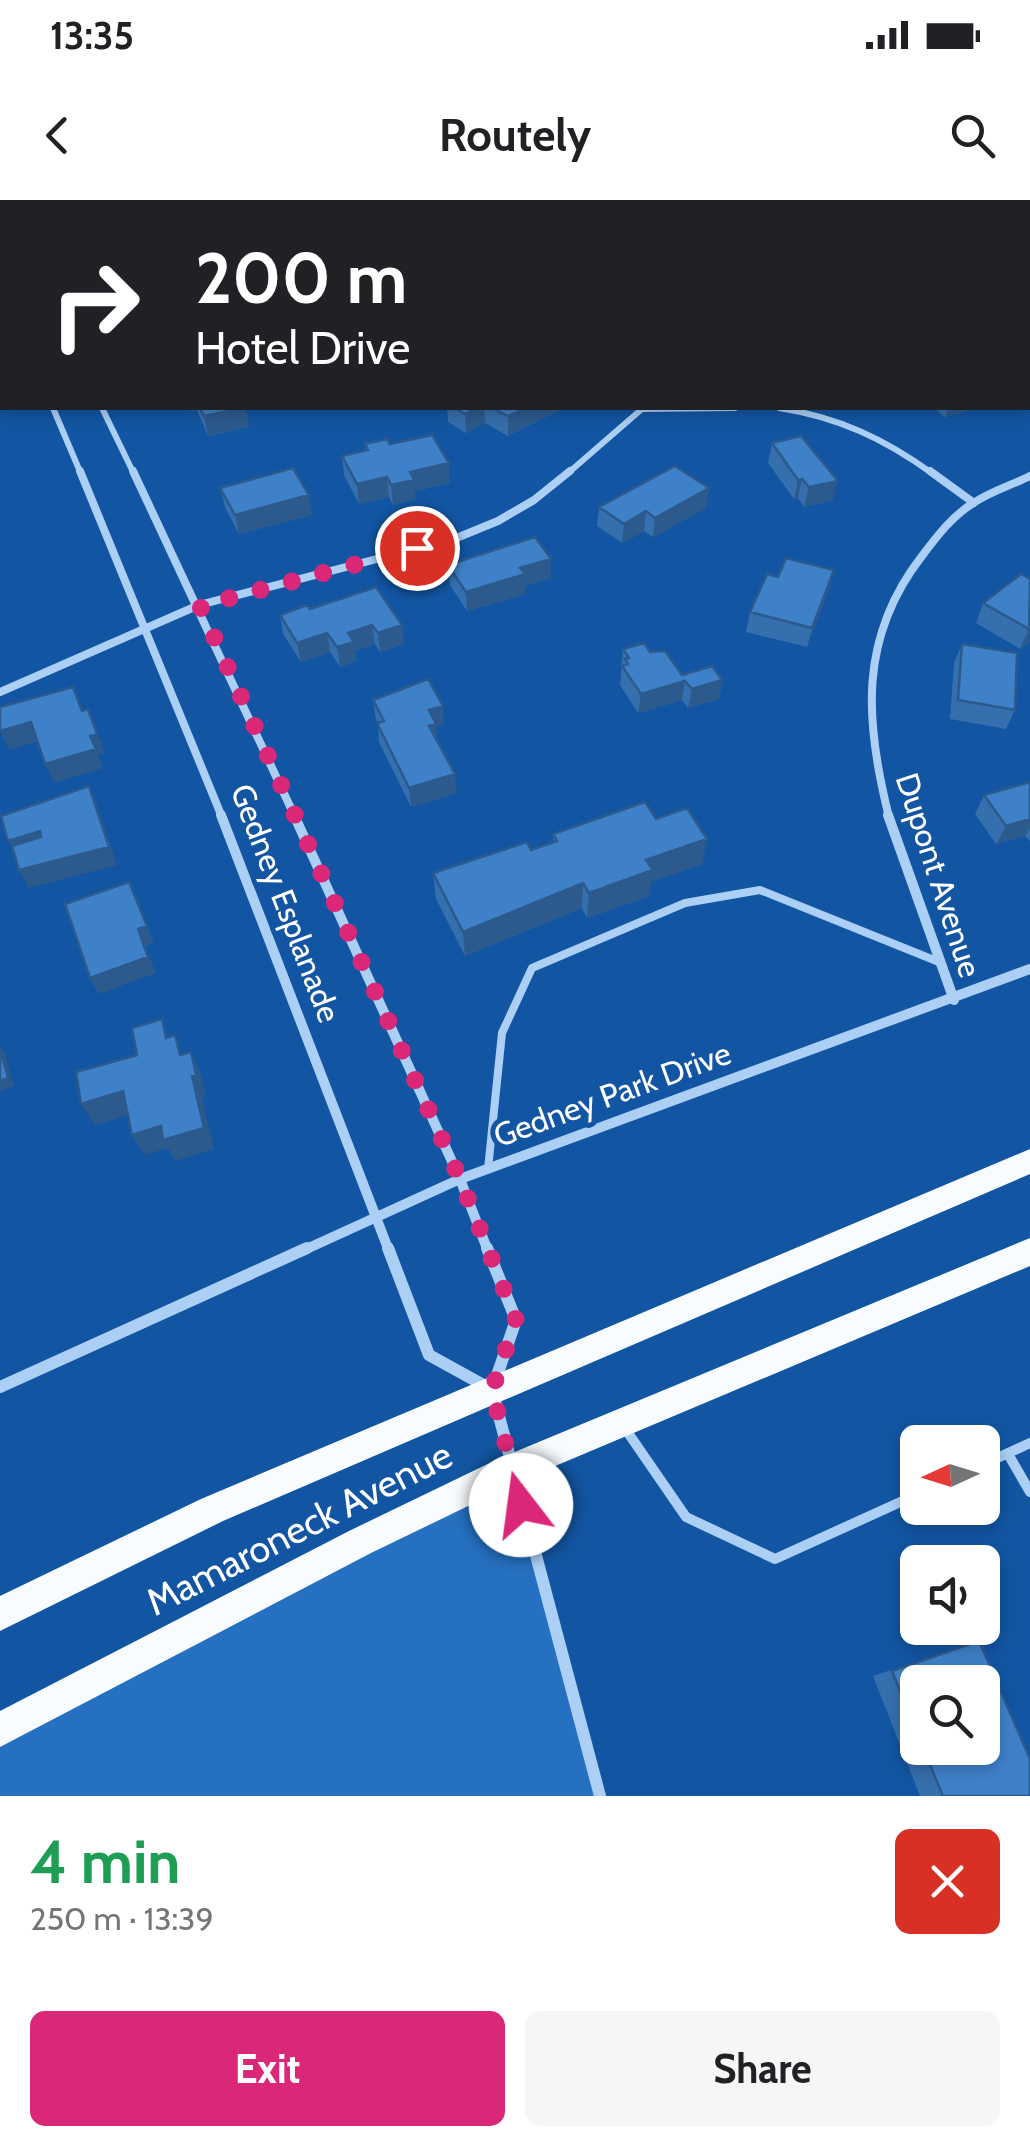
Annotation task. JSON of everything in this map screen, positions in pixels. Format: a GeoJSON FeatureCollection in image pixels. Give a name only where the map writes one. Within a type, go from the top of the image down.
{"type":"FeatureCollection","features":[{"type":"Feature","properties":{"kind":"main road","name":"Mamaroneck Avenue"},"geometry":{"type":"LineString","coordinates":[[0,1614],[212,1510],[1030,1161]]}},
{"type":"Feature","properties":{"kind":"main road","name":"Mamaroneck Avenue"},"geometry":{"type":"LineString","coordinates":[[0,1730],[344,1551],[512,1469],[1030,1252]]}},
{"type":"Feature","properties":{"kind":"street","name":"Gedney Esplanade"},"geometry":{"type":"LineString","coordinates":[[54,410],[147,630],[429,1355],[492,1390],[516,1320],[460,1179],[200,606],[103,410]]}},
{"type":"Feature","properties":{"kind":"street"},"geometry":{"type":"LineString","coordinates":[[0,692],[200,606],[454,539],[498,521],[546,490],[640,410]]}},
{"type":"Feature","properties":{"kind":"street"},"geometry":{"type":"LineString","coordinates":[[800,410],[820,412],[873,432],[974,502]]}},
{"type":"Feature","properties":{"kind":"street","name":"Dupont Avenue"},"geometry":{"type":"LineString","coordinates":[[954,1000],[896,843],[876,763],[871,682],[882,622],[910,570],[941,531],[974,502],[1030,476]]}},
{"type":"Feature","properties":{"kind":"street","name":"Gedney Park Drive"},"geometry":{"type":"LineString","coordinates":[[0,1387],[460,1179],[1030,969]]}},
{"type":"Feature","properties":{"kind":"street"},"geometry":{"type":"LineString","coordinates":[[492,1390],[600,1796]]}},
{"type":"Feature","properties":{"kind":"lane"},"geometry":{"type":"LineString","coordinates":[[488,1169],[502,1034],[532,968],[685,903],[760,890],[939,962]]}},
{"type":"Feature","properties":{"kind":"lane"},"geometry":{"type":"LineString","coordinates":[[621,1423],[686,1517],[774,1559],[900,1502]]}},
{"type":"Feature","properties":{"kind":"lane"},"geometry":{"type":"LineString","coordinates":[[1000,1457],[1030,1443]]}},
{"type":"Feature","properties":{"kind":"lane"},"geometry":{"type":"LineString","coordinates":[[1008,1454],[1030,1492]]}},
{"type":"Feature","properties":{"kind":"shaded area"},"geometry":{"type":"Polygon","coordinates":[[[511,1469],[600,1796],[0,1796],[0,1732],[511,1469]]]}},
{"type":"Feature","properties":{"kind":"building"},"geometry":{"type":"Polygon","coordinates":[[[201,410],[234,410],[204,416],[201,410]]]}},
{"type":"Feature","properties":{"kind":"building"},"geometry":{"type":"Polygon","coordinates":[[[496,410],[522,410],[508,416],[496,410]]]}},
{"type":"Feature","properties":{"kind":"building"},"geometry":{"type":"Polygon","coordinates":[[[432,435],[449,463],[410,472],[414,480],[391,485],[387,477],[357,484],[342,456],[368,450],[365,444],[387,439],[390,444],[432,435]]]}},
{"type":"Feature","properties":{"kind":"building"},"geometry":{"type":"Polygon","coordinates":[[[801,436],[838,481],[809,487],[798,480],[772,443],[801,436]]]}},
{"type":"Feature","properties":{"kind":"building"},"geometry":{"type":"Polygon","coordinates":[[[675,466],[709,488],[655,518],[646,511],[624,524],[599,507],[675,466]]]}},
{"type":"Feature","properties":{"kind":"building"},"geometry":{"type":"Polygon","coordinates":[[[293,468],[309,495],[235,515],[220,488],[293,468]]]}},
{"type":"Feature","properties":{"kind":"building"},"geometry":{"type":"Polygon","coordinates":[[[535,537],[551,559],[520,568],[525,574],[466,592],[448,565],[535,537]]]}},
{"type":"Feature","properties":{"kind":"building"},"geometry":{"type":"Polygon","coordinates":[[[786,558],[834,570],[812,628],[750,612],[767,574],[778,577],[786,558]]]}},
{"type":"Feature","properties":{"kind":"building"},"geometry":{"type":"Polygon","coordinates":[[[1021,574],[1030,579],[1029,629],[983,603],[1021,574]]]}},
{"type":"Feature","properties":{"kind":"building"},"geometry":{"type":"Polygon","coordinates":[[[376,587],[402,625],[378,633],[372,625],[348,633],[354,642],[337,647],[327,633],[297,643],[280,615],[307,605],[310,609],[376,587]]]}},
{"type":"Feature","properties":{"kind":"building"},"geometry":{"type":"Polygon","coordinates":[[[644,643],[650,652],[665,651],[682,675],[712,666],[722,680],[692,689],[685,681],[641,694],[622,666],[628,664],[625,659],[629,658],[623,649],[644,643]]]}},
{"type":"Feature","properties":{"kind":"building"},"geometry":{"type":"Polygon","coordinates":[[[962,644],[1017,653],[1015,710],[958,700],[962,644]]]}},
{"type":"Feature","properties":{"kind":"building"},"geometry":{"type":"Polygon","coordinates":[[[428,679],[443,706],[429,710],[436,724],[429,726],[455,774],[409,788],[377,723],[384,721],[373,700],[428,679]]]}},
{"type":"Feature","properties":{"kind":"building"},"geometry":{"type":"Polygon","coordinates":[[[73,687],[82,711],[88,709],[97,734],[90,736],[96,749],[45,764],[31,722],[0,731],[0,707],[73,687]]]}},
{"type":"Feature","properties":{"kind":"building"},"geometry":{"type":"Polygon","coordinates":[[[1030,782],[1030,819],[1006,826],[984,795],[1030,782]]]}},
{"type":"Feature","properties":{"kind":"building"},"geometry":{"type":"Polygon","coordinates":[[[89,786],[109,847],[19,870],[12,846],[41,837],[40,831],[8,841],[1,816],[89,786]]]}},
{"type":"Feature","properties":{"kind":"building"},"geometry":{"type":"Polygon","coordinates":[[[645,802],[656,819],[687,808],[707,839],[646,860],[653,870],[589,893],[583,883],[463,932],[433,873],[527,842],[531,850],[557,841],[553,834],[645,802]]]}},
{"type":"Feature","properties":{"kind":"building"},"geometry":{"type":"Polygon","coordinates":[[[129,882],[147,926],[138,929],[148,957],[90,978],[65,904],[129,882]]]}},
{"type":"Feature","properties":{"kind":"building"},"geometry":{"type":"Polygon","coordinates":[[[162,1019],[166,1038],[175,1035],[180,1055],[191,1052],[196,1075],[192,1076],[204,1128],[163,1140],[161,1126],[132,1135],[123,1091],[81,1104],[76,1072],[137,1055],[132,1028],[162,1019]]]}},
{"type":"Feature","properties":{"kind":"building"},"geometry":{"type":"Polygon","coordinates":[[[0,1049],[8,1078],[0,1081],[0,1049]]]}},
{"type":"Feature","properties":{"kind":"building"},"geometry":{"type":"Polygon","coordinates":[[[967,1645],[981,1645],[989,1665],[909,1665],[967,1645]]]}},
{"type":"Feature","properties":{"kind":"building"},"geometry":{"type":"Polygon","coordinates":[[[900,1668],[900,1690],[892,1671],[900,1668]]]}},
{"type":"Feature","properties":{"kind":"building"},"geometry":{"type":"Polygon","coordinates":[[[1000,1690],[1030,1759],[1030,1796],[943,1796],[930,1765],[1000,1765],[1000,1690]]]}},
{"type":"Feature","properties":{"kind":"route"},"geometry":{"type":"LineString","coordinates":[[417,548],[200,606],[460,1179],[516,1320],[492,1390],[521,1505]]}}]}
